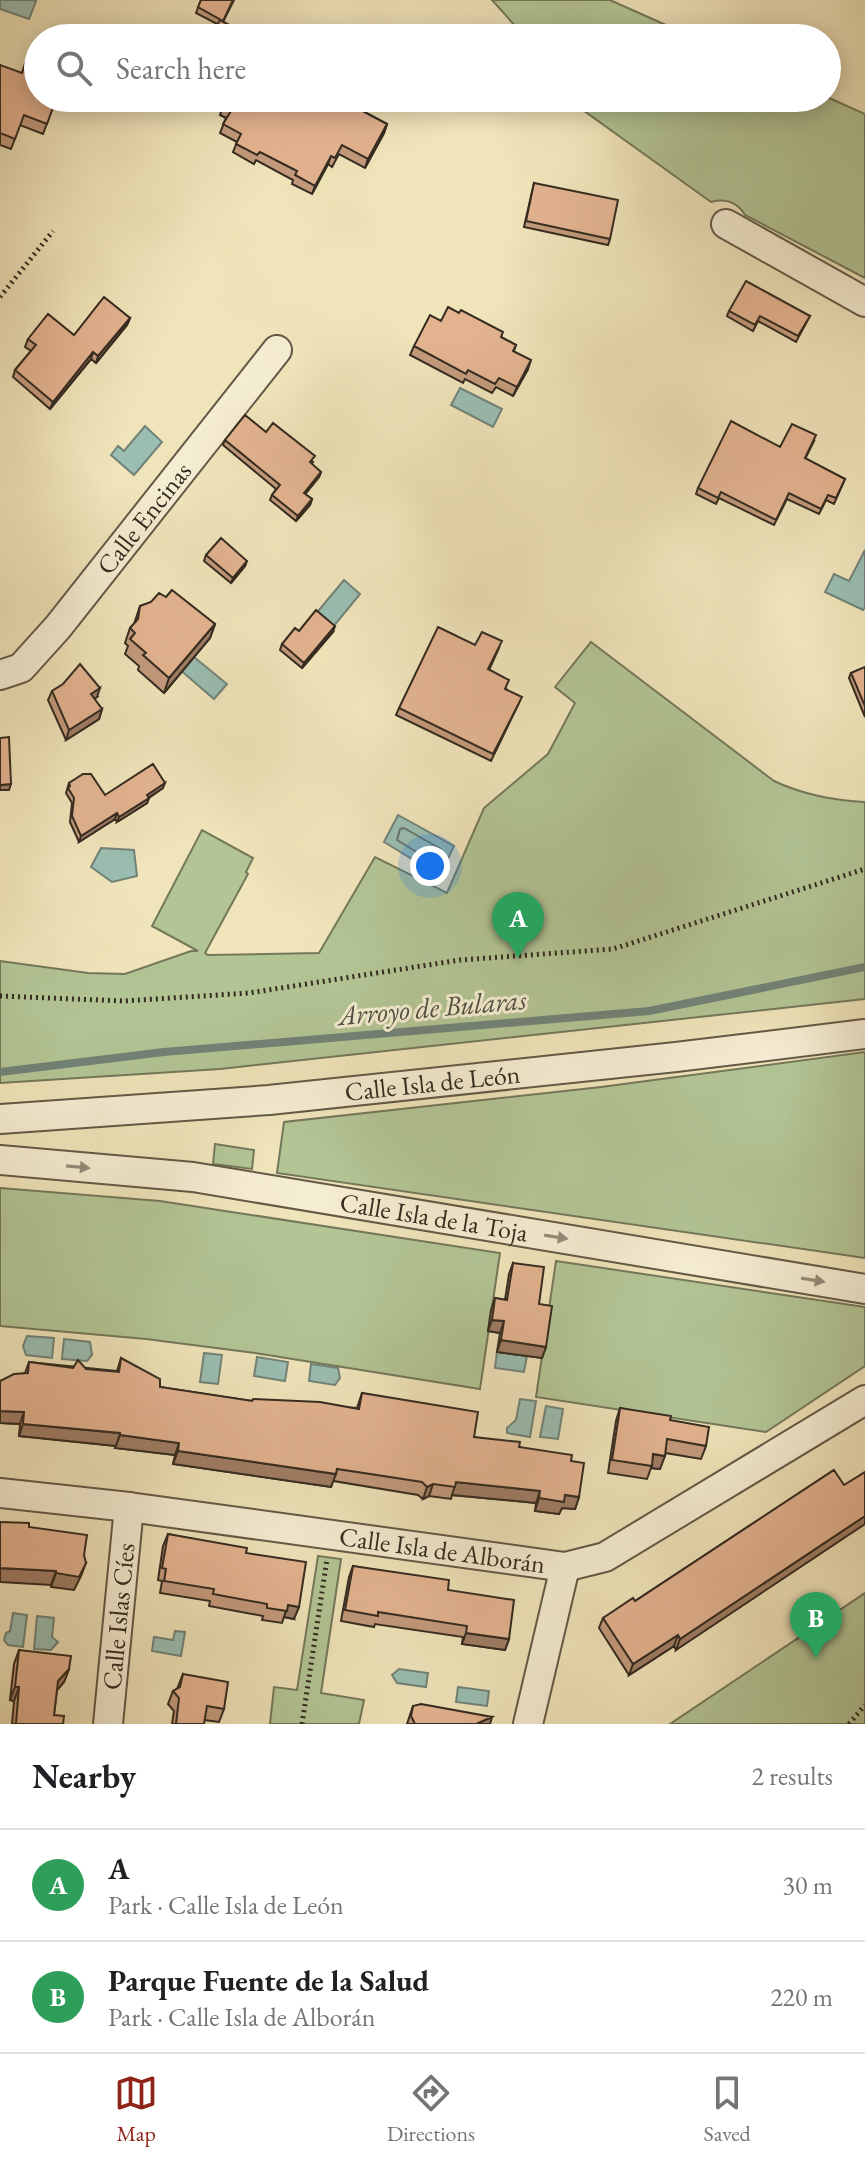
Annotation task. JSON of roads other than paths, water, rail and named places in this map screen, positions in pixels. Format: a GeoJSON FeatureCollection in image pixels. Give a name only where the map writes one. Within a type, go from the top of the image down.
{"type":"FeatureCollection","features":[{"type":"Feature","properties":{"kind":"street"},"geometry":{"type":"LineString","coordinates":[[726,224],[865,302]]}},
{"type":"Feature","properties":{"kind":"street","name":"Calle Encinas"},"geometry":{"type":"LineString","coordinates":[[0,675],[21,668],[58,627],[277,350]]}},
{"type":"Feature","properties":{"kind":"street","name":"Calle Isla de León"},"geometry":{"type":"LineString","coordinates":[[0,1119],[269,1100],[865,1034]]}},
{"type":"Feature","properties":{"kind":"street","name":"Calle Isla de la Toja"},"geometry":{"type":"LineString","coordinates":[[0,1160],[193,1177],[865,1289]]}},
{"type":"Feature","properties":{"kind":"street","name":"Calle Isla de Alborán"},"geometry":{"type":"LineString","coordinates":[[0,1493],[129,1507],[565,1567],[605,1557],[856,1406]]}},
{"type":"Feature","properties":{"kind":"street","name":"Calle Islas Cíes"},"geometry":{"type":"LineString","coordinates":[[108,1724],[129,1507]]}},
{"type":"Feature","properties":{"kind":"street"},"geometry":{"type":"LineString","coordinates":[[528,1724],[565,1567]]}},
{"type":"Feature","properties":{"kind":"water"},"geometry":{"type":"Polygon","coordinates":[[[0,0],[36,1],[29,19],[0,9],[0,0]]]}},
{"type":"Feature","properties":{"kind":"water"},"geometry":{"type":"Polygon","coordinates":[[[460,388],[502,409],[493,427],[451,405],[460,388]]]}},
{"type":"Feature","properties":{"kind":"water"},"geometry":{"type":"Polygon","coordinates":[[[145,426],[162,442],[134,475],[111,455],[118,446],[124,451],[145,426]]]}},
{"type":"Feature","properties":{"kind":"water"},"geometry":{"type":"Polygon","coordinates":[[[865,550],[863,610],[825,592],[834,574],[849,581],[865,550]]]}},
{"type":"Feature","properties":{"kind":"water"},"geometry":{"type":"Polygon","coordinates":[[[344,580],[360,594],[333,627],[314,616],[344,580]]]}},
{"type":"Feature","properties":{"kind":"water"},"geometry":{"type":"Polygon","coordinates":[[[183,648],[227,684],[214,699],[171,662],[183,648]]]}},
{"type":"Feature","properties":{"kind":"water"},"geometry":{"type":"Polygon","coordinates":[[[398,815],[454,846],[440,876],[384,842],[398,815]]]}},
{"type":"Feature","properties":{"kind":"water"},"geometry":{"type":"Polygon","coordinates":[[[101,848],[134,850],[137,876],[112,882],[91,867],[101,848]]]}},
{"type":"Feature","properties":{"kind":"water"},"geometry":{"type":"Polygon","coordinates":[[[27,1336],[54,1338],[52,1358],[26,1355],[23,1346],[27,1336]]]}},
{"type":"Feature","properties":{"kind":"water"},"geometry":{"type":"Polygon","coordinates":[[[64,1339],[90,1342],[92,1355],[87,1361],[62,1359],[64,1339]]]}},
{"type":"Feature","properties":{"kind":"water"},"geometry":{"type":"Polygon","coordinates":[[[497,1352],[527,1356],[524,1372],[495,1368],[497,1352]]]}},
{"type":"Feature","properties":{"kind":"water"},"geometry":{"type":"Polygon","coordinates":[[[204,1353],[222,1355],[218,1384],[200,1382],[204,1353]]]}},
{"type":"Feature","properties":{"kind":"water"},"geometry":{"type":"Polygon","coordinates":[[[257,1357],[288,1362],[285,1381],[254,1376],[257,1357]]]}},
{"type":"Feature","properties":{"kind":"water"},"geometry":{"type":"Polygon","coordinates":[[[311,1364],[338,1368],[340,1378],[335,1385],[309,1381],[311,1364]]]}},
{"type":"Feature","properties":{"kind":"water"},"geometry":{"type":"Polygon","coordinates":[[[520,1399],[536,1401],[530,1437],[507,1433],[507,1428],[516,1420],[520,1399]]]}},
{"type":"Feature","properties":{"kind":"water"},"geometry":{"type":"Polygon","coordinates":[[[546,1406],[563,1409],[558,1439],[540,1437],[546,1406]]]}},
{"type":"Feature","properties":{"kind":"water"},"geometry":{"type":"Polygon","coordinates":[[[13,1613],[27,1615],[23,1647],[8,1645],[4,1640],[10,1631],[13,1613]]]}},
{"type":"Feature","properties":{"kind":"water"},"geometry":{"type":"Polygon","coordinates":[[[37,1616],[54,1618],[52,1637],[58,1642],[51,1650],[34,1649],[37,1616]]]}},
{"type":"Feature","properties":{"kind":"water"},"geometry":{"type":"Polygon","coordinates":[[[175,1631],[185,1632],[181,1656],[152,1651],[154,1637],[173,1640],[175,1631]]]}},
{"type":"Feature","properties":{"kind":"water"},"geometry":{"type":"Polygon","coordinates":[[[399,1669],[428,1673],[426,1687],[397,1683],[392,1675],[399,1669]]]}},
{"type":"Feature","properties":{"kind":"water"},"geometry":{"type":"Polygon","coordinates":[[[458,1687],[489,1691],[487,1706],[456,1702],[458,1687]]]}},
{"type":"Feature","properties":{"kind":"waterway","name":"Arroyo de Bularas"},"geometry":{"type":"LineString","coordinates":[[0,1072],[164,1052],[649,1011],[865,967]]}},
{"type":"Feature","properties":{"kind":"place","name":"A"},"geometry":{"type":"Point","coordinates":[518,958]}},
{"type":"Feature","properties":{"kind":"place","name":"Parque Fuente de la Salud"},"geometry":{"type":"Point","coordinates":[816,1658]}}]}
